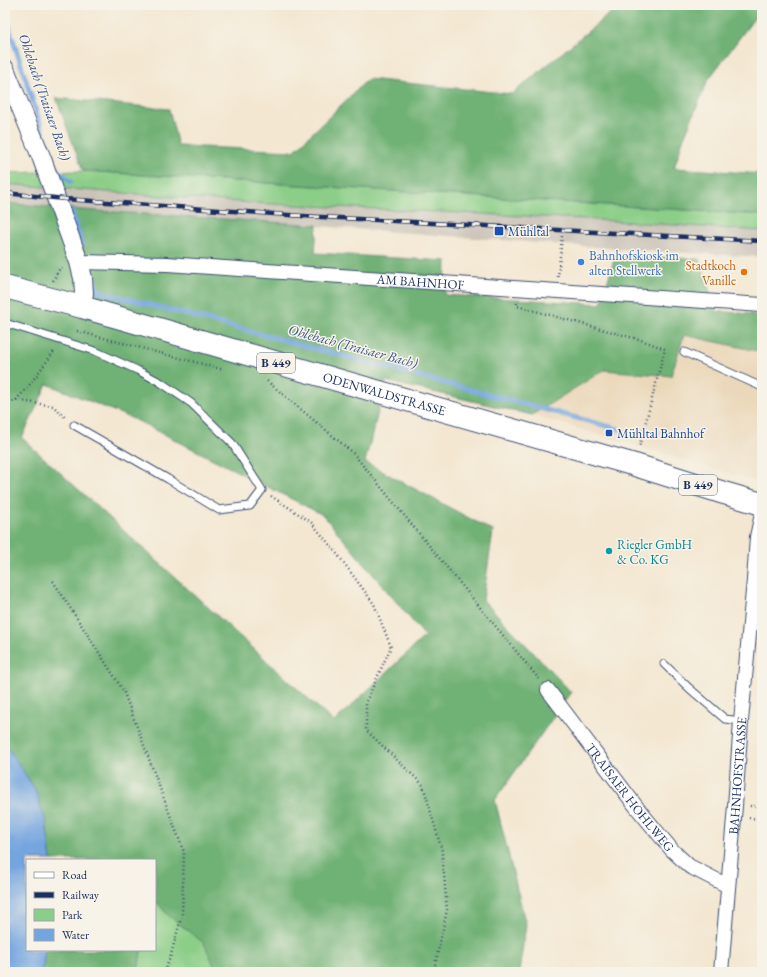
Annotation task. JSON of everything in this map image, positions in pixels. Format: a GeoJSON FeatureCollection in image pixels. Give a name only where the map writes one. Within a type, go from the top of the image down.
{"type":"FeatureCollection","features":[{"type":"Feature","properties":{"kind":"main road","name":"ODENWALDSTRASSE"},"geometry":{"type":"LineString","coordinates":[[5,287],[82,307],[635,465],[762,504]]}},
{"type":"Feature","properties":{"kind":"street"},"geometry":{"type":"LineString","coordinates":[[5,69],[42,159],[73,263],[82,278],[84,293],[82,307]]}},
{"type":"Feature","properties":{"kind":"street","name":"AM BAHNHOF"},"geometry":{"type":"LineString","coordinates":[[73,263],[166,264],[762,305]]}},
{"type":"Feature","properties":{"kind":"street","name":"BAHNHOFSTRASSE"},"geometry":{"type":"LineString","coordinates":[[721,972],[757,536],[762,514]]}},
{"type":"Feature","properties":{"kind":"street","name":"BAHNHOFSTRASSE"},"geometry":{"type":"LineString","coordinates":[[754,580],[762,560]]}},
{"type":"Feature","properties":{"kind":"street","name":"TRAISAER HOHLWEG"},"geometry":{"type":"LineString","coordinates":[[548,690],[638,809],[672,850],[689,866],[728,886]]}},
{"type":"Feature","properties":{"kind":"lane"},"geometry":{"type":"LineString","coordinates":[[5,323],[95,351],[160,382],[191,404],[232,443],[262,490],[250,506],[218,510],[168,479],[74,425]]}},
{"type":"Feature","properties":{"kind":"lane"},"geometry":{"type":"LineString","coordinates":[[684,352],[762,387]]}},
{"type":"Feature","properties":{"kind":"lane"},"geometry":{"type":"LineString","coordinates":[[664,664],[725,719],[741,720]]}},
{"type":"Feature","properties":{"kind":"path"},"geometry":{"type":"LineString","coordinates":[[559,265],[562,236]]}},
{"type":"Feature","properties":{"kind":"path"},"geometry":{"type":"LineString","coordinates":[[52,284],[58,271],[73,263]]}},
{"type":"Feature","properties":{"kind":"path"},"geometry":{"type":"LineString","coordinates":[[517,289],[517,306],[641,340],[665,349],[635,465]]}},
{"type":"Feature","properties":{"kind":"path"},"geometry":{"type":"LineString","coordinates":[[75,331],[221,369]]}},
{"type":"Feature","properties":{"kind":"path"},"geometry":{"type":"LineString","coordinates":[[5,404],[16,400],[50,358]]}},
{"type":"Feature","properties":{"kind":"path"},"geometry":{"type":"LineString","coordinates":[[267,381],[352,452],[548,690]]}},
{"type":"Feature","properties":{"kind":"path"},"geometry":{"type":"LineString","coordinates":[[16,400],[53,406],[74,425]]}},
{"type":"Feature","properties":{"kind":"path"},"geometry":{"type":"LineString","coordinates":[[262,490],[311,522],[338,555],[374,604],[391,647],[366,702],[366,730],[423,785],[442,851],[447,910],[435,966],[432,972]]}},
{"type":"Feature","properties":{"kind":"path"},"geometry":{"type":"LineString","coordinates":[[53,581],[123,690],[184,852],[182,915],[170,958],[164,972]]}},
{"type":"Feature","properties":{"kind":"shaded area"},"geometry":{"type":"Polygon","coordinates":[[[5,184],[252,203],[584,219],[762,231],[762,257],[620,249],[82,210],[5,203],[5,184]]]}},
{"type":"Feature","properties":{"kind":"shaded area"},"geometry":{"type":"Polygon","coordinates":[[[684,335],[762,352],[762,483],[532,415],[604,370],[671,376],[684,335]]]}},
{"type":"Feature","properties":{"kind":"green space"},"geometry":{"type":"Polygon","coordinates":[[[620,5],[762,5],[762,8],[708,80],[683,140],[674,168],[762,174],[762,215],[83,171],[56,98],[169,109],[178,146],[294,151],[368,79],[512,94],[620,5]]]}},
{"type":"Feature","properties":{"kind":"green space"},"geometry":{"type":"Polygon","coordinates":[[[83,171],[762,215],[762,231],[584,219],[252,203],[5,184],[5,173],[83,171]]]}},
{"type":"Feature","properties":{"kind":"green space"},"geometry":{"type":"Polygon","coordinates":[[[5,203],[82,210],[317,225],[315,253],[446,261],[445,295],[601,304],[615,256],[699,259],[716,311],[762,315],[762,352],[684,335],[671,376],[604,370],[532,415],[386,381],[365,462],[493,531],[483,600],[571,692],[495,800],[526,925],[519,972],[217,972],[204,943],[168,915],[156,901],[156,859],[51,859],[46,822],[10,751],[5,746],[5,203]],[[47,384],[22,438],[334,722],[425,636],[323,515],[136,420],[47,384]]]}},
{"type":"Feature","properties":{"kind":"green space"},"geometry":{"type":"Polygon","coordinates":[[[156,901],[168,915],[205,943],[217,972],[138,972],[141,951],[156,951],[156,901]]]}},
{"type":"Feature","properties":{"kind":"green space"},"geometry":{"type":"Polygon","coordinates":[[[45,951],[141,951],[138,972],[40,972],[43,966],[45,951]]]}},
{"type":"Feature","properties":{"kind":"water"},"geometry":{"type":"Polygon","coordinates":[[[5,746],[10,751],[35,789],[46,822],[51,859],[26,859],[26,951],[45,951],[43,966],[40,972],[5,972],[5,746]]]}},
{"type":"Feature","properties":{"kind":"waterway","name":"Ohlebach (Traisaer Bach)"},"geometry":{"type":"LineString","coordinates":[[5,15],[54,167],[71,182]]}},
{"type":"Feature","properties":{"kind":"waterway","name":"Ohlebach (Traisaer Bach)"},"geometry":{"type":"LineString","coordinates":[[72,212],[82,245]]}},
{"type":"Feature","properties":{"kind":"waterway","name":"Ohlebach (Traisaer Bach)"},"geometry":{"type":"LineString","coordinates":[[92,272],[98,291],[622,430]]}},
{"type":"Feature","properties":{"kind":"railway"},"geometry":{"type":"LineString","coordinates":[[5,193],[65,199],[303,216],[762,241]]}},
{"type":"Feature","properties":{"kind":"place","name":"Mühltal"},"geometry":{"type":"Point","coordinates":[499,231]}},
{"type":"Feature","properties":{"kind":"place","name":"Bahnhofskiosk im alten Stellwerk"},"geometry":{"type":"Point","coordinates":[581,262]}},
{"type":"Feature","properties":{"kind":"place","name":"Stadtkoch Vanille"},"geometry":{"type":"Point","coordinates":[744,272]}},
{"type":"Feature","properties":{"kind":"place","name":"Mühltal Bahnhof"},"geometry":{"type":"Point","coordinates":[609,433]}},
{"type":"Feature","properties":{"kind":"place","name":"Riegler GmbH & Co. KG"},"geometry":{"type":"Point","coordinates":[609,551]}}]}
